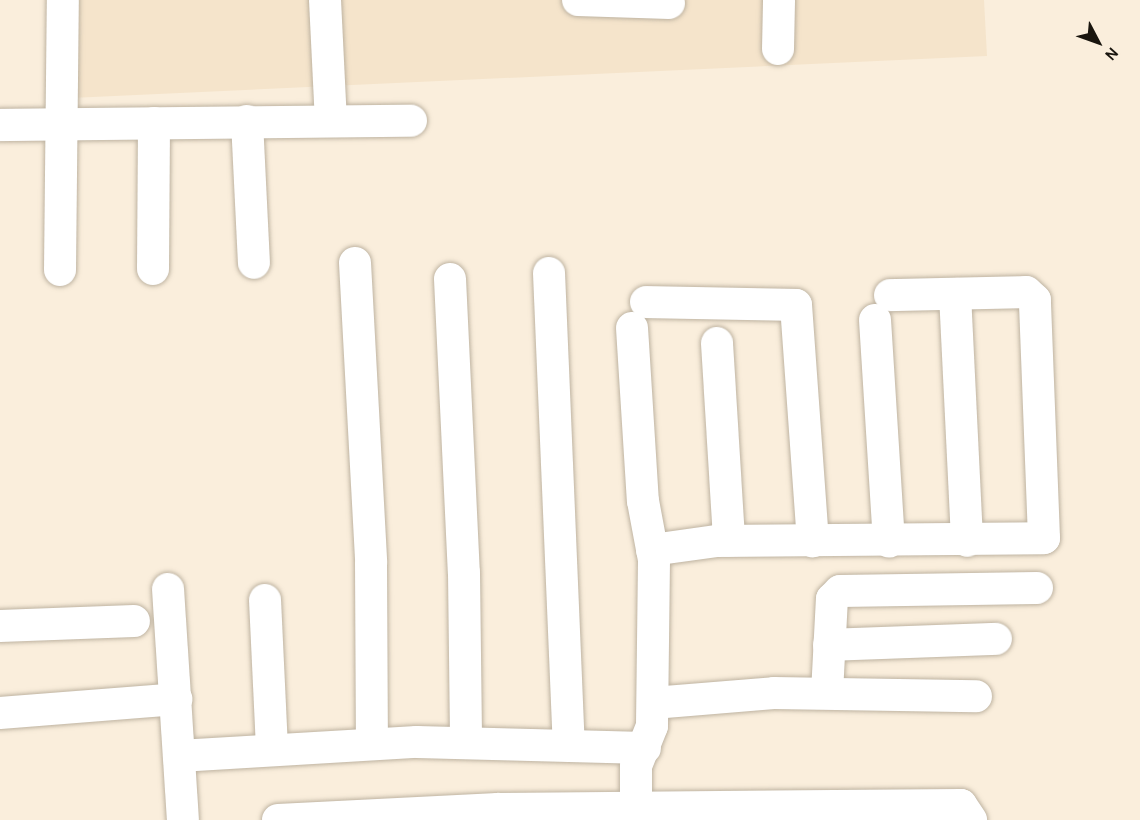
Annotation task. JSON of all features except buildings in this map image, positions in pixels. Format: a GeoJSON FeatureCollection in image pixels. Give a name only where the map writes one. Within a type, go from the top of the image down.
{"type":"FeatureCollection","features":[{"type":"Feature","properties":{"kind":"street"},"geometry":{"type":"LineString","coordinates":[[60,270],[58,125],[65,63],[63,0]]}},
{"type":"Feature","properties":{"kind":"street"},"geometry":{"type":"LineString","coordinates":[[325,0],[331,121]]}},
{"type":"Feature","properties":{"kind":"street"},"geometry":{"type":"LineString","coordinates":[[578,0],[669,3]]}},
{"type":"Feature","properties":{"kind":"street"},"geometry":{"type":"LineString","coordinates":[[778,0],[778,49]]}},
{"type":"Feature","properties":{"kind":"street"},"geometry":{"type":"LineString","coordinates":[[247,121],[254,263]]}},
{"type":"Feature","properties":{"kind":"street"},"geometry":{"type":"LineString","coordinates":[[0,125],[411,121]]}},
{"type":"Feature","properties":{"kind":"street"},"geometry":{"type":"LineString","coordinates":[[153,268],[154,123]]}},
{"type":"Feature","properties":{"kind":"street"},"geometry":{"type":"LineString","coordinates":[[355,263],[371,563],[372,744]]}},
{"type":"Feature","properties":{"kind":"street"},"geometry":{"type":"LineString","coordinates":[[549,273],[569,746]]}},
{"type":"Feature","properties":{"kind":"street"},"geometry":{"type":"LineString","coordinates":[[450,279],[464,573],[466,743]]}},
{"type":"Feature","properties":{"kind":"street"},"geometry":{"type":"LineString","coordinates":[[652,550],[729,541],[889,542],[1041,540],[1046,534],[1035,300],[1026,292],[955,294],[882,308],[889,542]]}},
{"type":"Feature","properties":{"kind":"street"},"geometry":{"type":"LineString","coordinates":[[955,294],[967,541]]}},
{"type":"Feature","properties":{"kind":"street"},"geometry":{"type":"LineString","coordinates":[[636,813],[636,766],[645,748],[653,703],[652,550],[644,501],[639,315],[796,304],[813,541]]}},
{"type":"Feature","properties":{"kind":"street"},"geometry":{"type":"LineString","coordinates":[[717,343],[729,541]]}},
{"type":"Feature","properties":{"kind":"street"},"geometry":{"type":"LineString","coordinates":[[827,693],[832,599],[840,591],[1037,588]]}},
{"type":"Feature","properties":{"kind":"street"},"geometry":{"type":"LineString","coordinates":[[168,589],[183,820]]}},
{"type":"Feature","properties":{"kind":"street"},"geometry":{"type":"LineString","coordinates":[[265,600],[272,749]]}},
{"type":"Feature","properties":{"kind":"street"},"geometry":{"type":"LineString","coordinates":[[0,626],[134,621]]}},
{"type":"Feature","properties":{"kind":"street"},"geometry":{"type":"LineString","coordinates":[[830,645],[996,639]]}},
{"type":"Feature","properties":{"kind":"street"},"geometry":{"type":"LineString","coordinates":[[653,703],[827,693],[976,696]]}},
{"type":"Feature","properties":{"kind":"street"},"geometry":{"type":"LineString","coordinates":[[0,713],[176,699]]}},
{"type":"Feature","properties":{"kind":"street"},"geometry":{"type":"LineString","coordinates":[[179,756],[372,744],[466,743],[645,748]]}},
{"type":"Feature","properties":{"kind":"street"},"geometry":{"type":"LineString","coordinates":[[278,820],[636,813],[882,813],[961,805],[971,820]]}},
{"type":"Feature","properties":{"kind":"shaded area"},"geometry":{"type":"Polygon","coordinates":[[[66,0],[984,0],[987,56],[71,98],[66,0]]]}}]}
